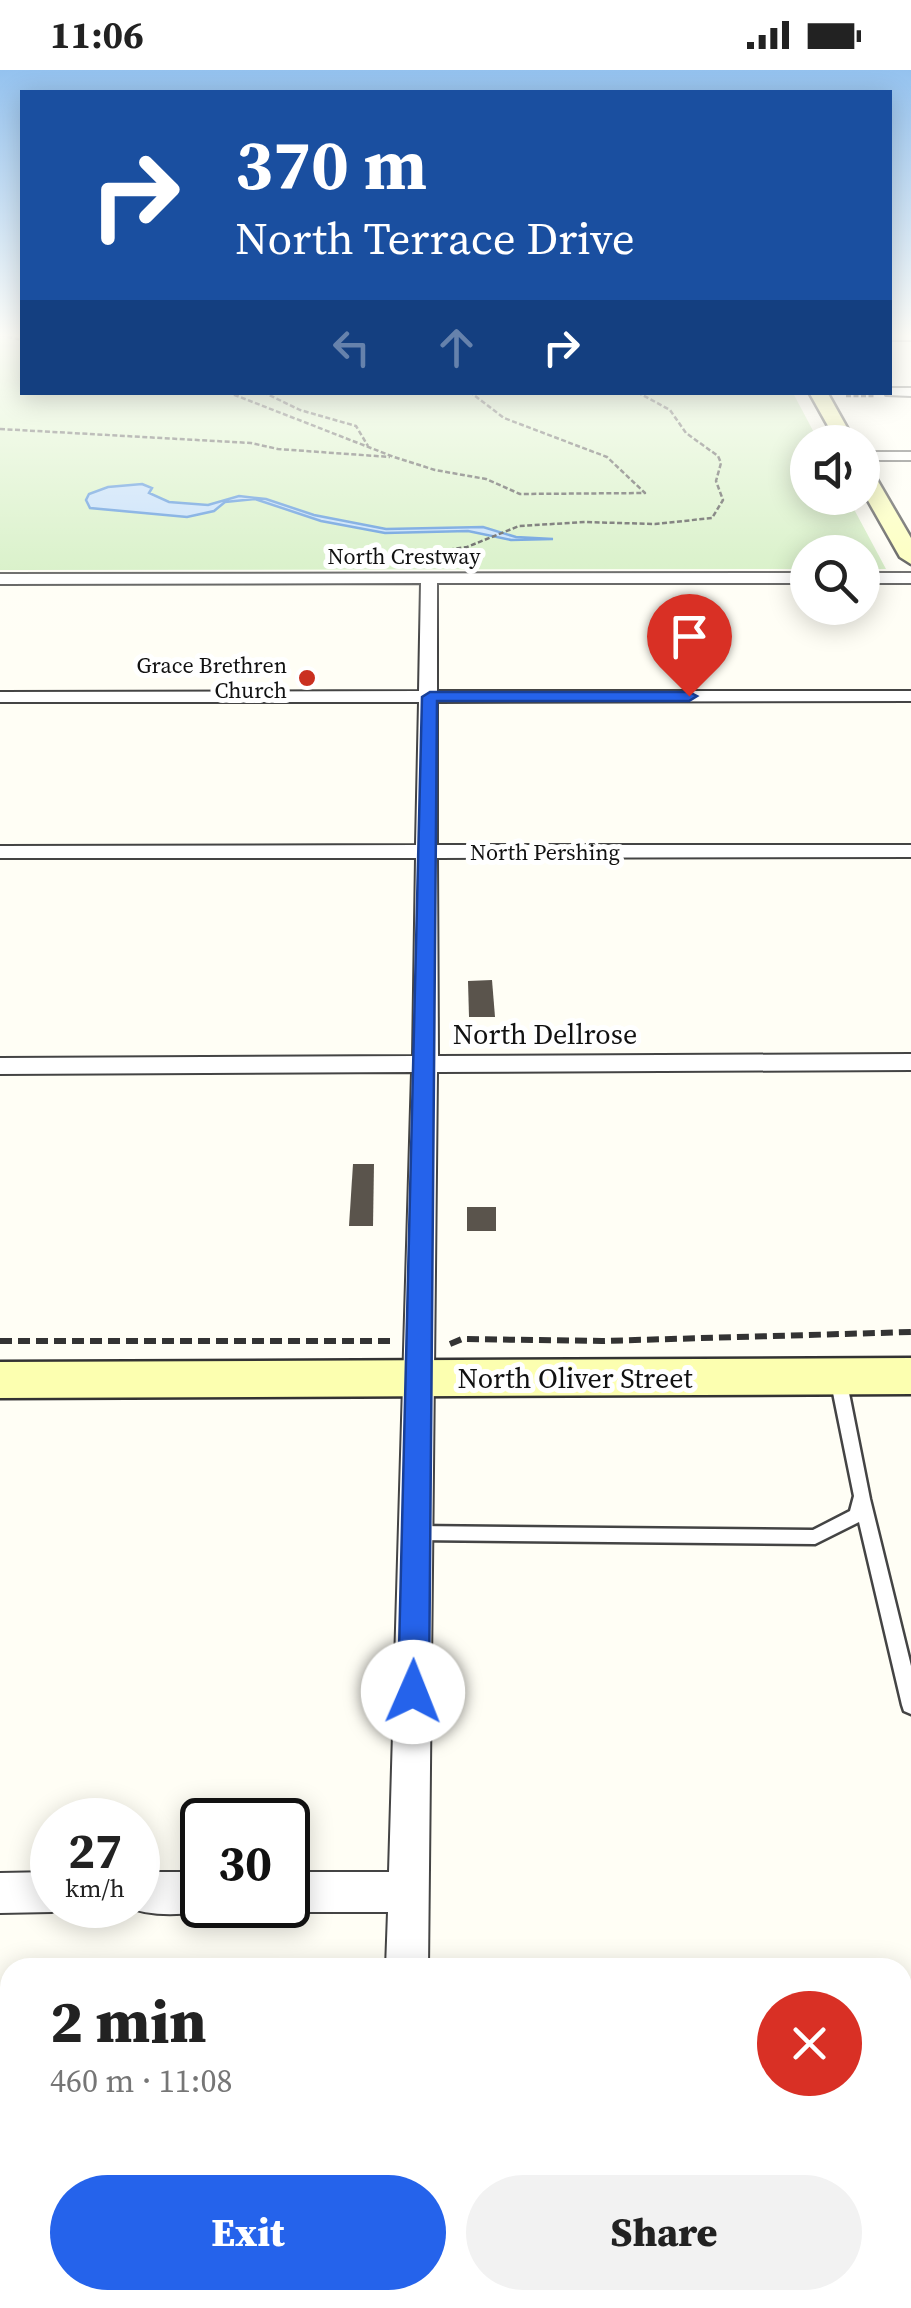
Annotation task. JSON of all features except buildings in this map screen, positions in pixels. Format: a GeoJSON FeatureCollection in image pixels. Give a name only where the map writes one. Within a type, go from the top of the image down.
{"type":"FeatureCollection","features":[{"type":"Feature","properties":{"kind":"main road"},"geometry":{"type":"LineString","coordinates":[[880,497],[905,534],[911,556]]}},
{"type":"Feature","properties":{"kind":"main road","name":"North Oliver Street"},"geometry":{"type":"LineString","coordinates":[[0,1380],[420,1360],[838,1377],[911,1376]]}},
{"type":"Feature","properties":{"kind":"street"},"geometry":{"type":"LineString","coordinates":[[880,456],[911,456]]}},
{"type":"Feature","properties":{"kind":"street"},"geometry":{"type":"LineString","coordinates":[[407,1958],[425,1064],[429,578]]}},
{"type":"Feature","properties":{"kind":"street","name":"North Crestway"},"geometry":{"type":"LineString","coordinates":[[0,579],[790,578]]}},
{"type":"Feature","properties":{"kind":"street"},"geometry":{"type":"LineString","coordinates":[[880,578],[911,578]]}},
{"type":"Feature","properties":{"kind":"street"},"geometry":{"type":"LineString","coordinates":[[0,697],[911,696]]}},
{"type":"Feature","properties":{"kind":"street","name":"North Pershing"},"geometry":{"type":"LineString","coordinates":[[0,852],[910,852]]}},
{"type":"Feature","properties":{"kind":"street","name":"North Dellrose"},"geometry":{"type":"LineString","coordinates":[[0,1066],[911,1062]]}},
{"type":"Feature","properties":{"kind":"street"},"geometry":{"type":"LineString","coordinates":[[0,1892],[30,1892]]}},
{"type":"Feature","properties":{"kind":"street"},"geometry":{"type":"LineString","coordinates":[[310,1892],[409,1892]]}},
{"type":"Feature","properties":{"kind":"lane"},"geometry":{"type":"LineString","coordinates":[[838,1377],[911,1704]]}},
{"type":"Feature","properties":{"kind":"lane"},"geometry":{"type":"LineString","coordinates":[[416,1532],[815,1536],[857,1516],[862,1496]]}},
{"type":"Feature","properties":{"kind":"path"},"geometry":{"type":"LineString","coordinates":[[177,438],[402,460],[469,476],[486,475],[529,496],[637,498],[646,491],[607,457],[558,438]]}},
{"type":"Feature","properties":{"kind":"path"},"geometry":{"type":"LineString","coordinates":[[348,438],[402,460]]}},
{"type":"Feature","properties":{"kind":"path"},"geometry":{"type":"LineString","coordinates":[[363,438],[368,446]]}},
{"type":"Feature","properties":{"kind":"path"},"geometry":{"type":"LineString","coordinates":[[493,536],[502,530],[563,522],[655,524],[712,518],[723,500],[716,481],[721,463],[718,456],[694,438]]}},
{"type":"Feature","properties":{"kind":"path"},"geometry":{"type":"LineString","coordinates":[[0,1342],[420,1360],[462,1340],[602,1341],[911,1332]]}},
{"type":"Feature","properties":{"kind":"green space"},"geometry":{"type":"Polygon","coordinates":[[[0,438],[790,438],[790,515],[857,515],[868,535],[790,535],[790,569],[0,570],[0,438]]]}},
{"type":"Feature","properties":{"kind":"water"},"geometry":{"type":"Polygon","coordinates":[[[142,484],[152,488],[149,493],[169,502],[208,505],[239,496],[266,499],[314,515],[386,529],[483,527],[516,537],[553,539],[511,540],[468,531],[385,533],[321,521],[255,499],[225,502],[214,511],[187,517],[90,508],[86,500],[89,494],[108,487],[142,484]]]}},
{"type":"Feature","properties":{"kind":"place","name":"Grace Brethren Church"},"geometry":{"type":"Point","coordinates":[307,678]}},
{"type":"Feature","properties":{"kind":"route"},"geometry":{"type":"LineString","coordinates":[[413,1692],[430,697],[689,696]]}}]}
